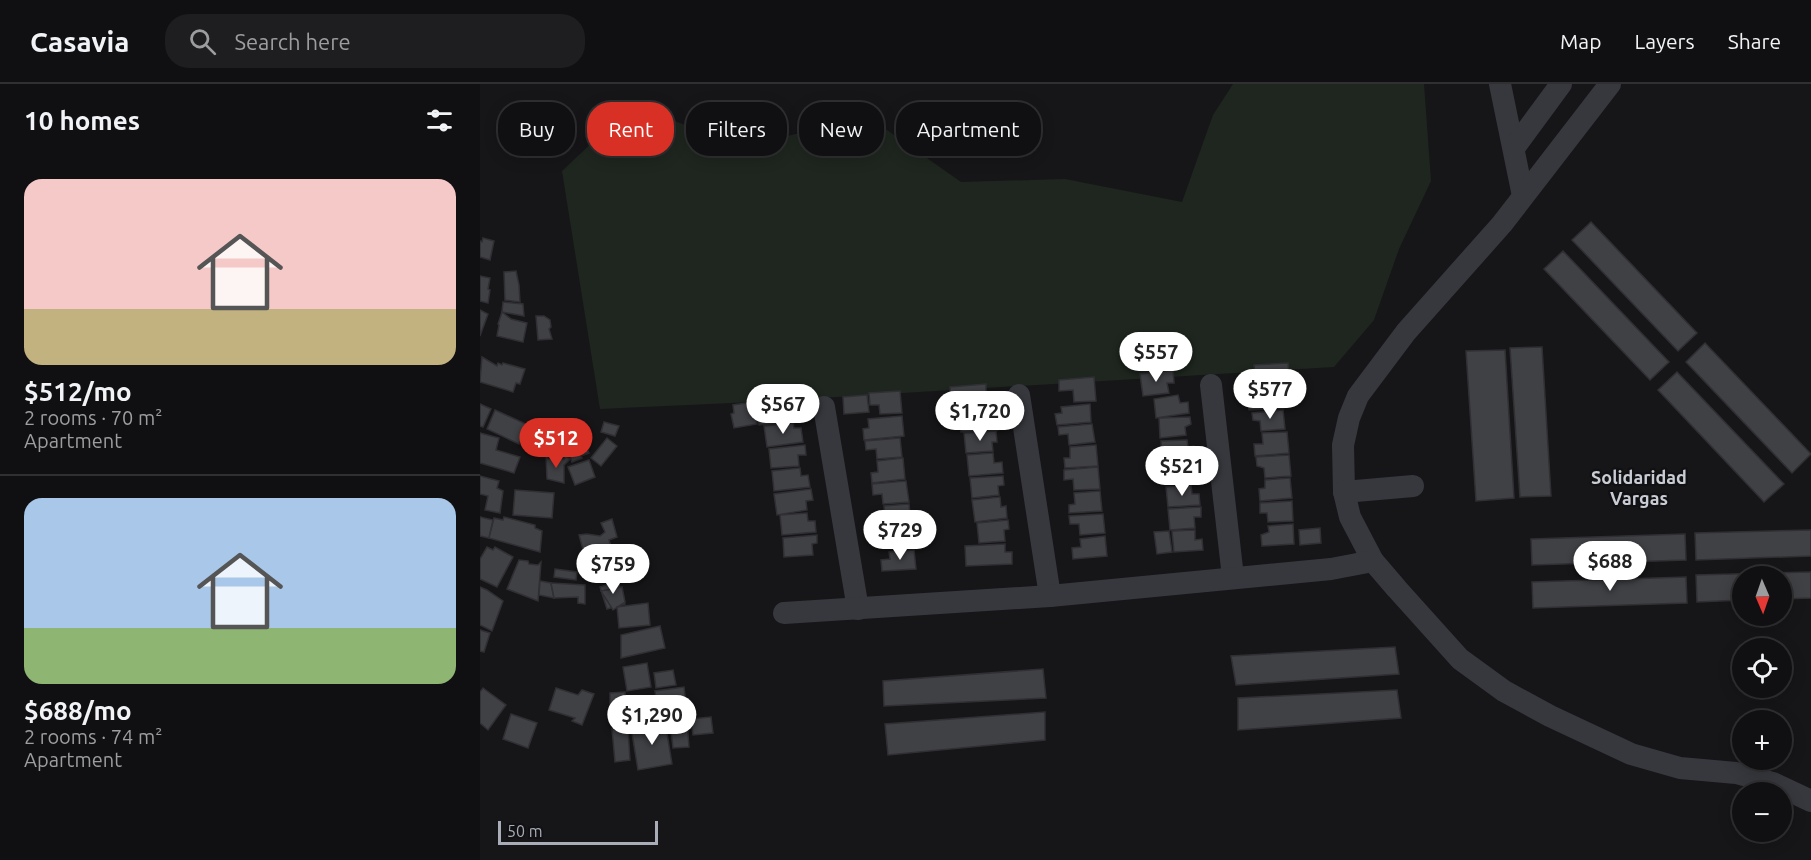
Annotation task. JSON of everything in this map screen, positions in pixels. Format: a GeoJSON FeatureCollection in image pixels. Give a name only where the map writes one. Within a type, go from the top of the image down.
{"type":"FeatureCollection","features":[{"type":"Feature","properties":{"kind":"street"},"geometry":{"type":"LineString","coordinates":[[1500,84],[1523,196]]}},
{"type":"Feature","properties":{"kind":"street"},"geometry":{"type":"LineString","coordinates":[[1514,148],[1561,84]]}},
{"type":"Feature","properties":{"kind":"street"},"geometry":{"type":"LineString","coordinates":[[1610,84],[1502,224],[1406,332],[1358,396],[1349,418],[1343,445],[1344,492],[1350,517],[1373,561],[1460,659],[1504,691],[1550,716],[1631,754],[1680,768],[1745,776],[1773,783],[1811,801]]}},
{"type":"Feature","properties":{"kind":"street"},"geometry":{"type":"LineString","coordinates":[[1211,385],[1233,577]]}},
{"type":"Feature","properties":{"kind":"street"},"geometry":{"type":"LineString","coordinates":[[1019,395],[1050,596]]}},
{"type":"Feature","properties":{"kind":"street"},"geometry":{"type":"LineString","coordinates":[[824,407],[858,609]]}},
{"type":"Feature","properties":{"kind":"street"},"geometry":{"type":"LineString","coordinates":[[1344,492],[1413,486]]}},
{"type":"Feature","properties":{"kind":"street"},"geometry":{"type":"LineString","coordinates":[[784,613],[1050,596],[1331,569],[1373,561]]}},
{"type":"Feature","properties":{"kind":"shaded area"},"geometry":{"type":"Polygon","coordinates":[[[1233,84],[1424,84],[1431,181],[1399,249],[1374,320],[1334,367],[600,409],[562,171],[587,147],[587,156],[674,156],[674,121],[686,125],[686,156],[787,156],[787,136],[799,133],[799,156],[884,156],[884,128],[896,136],[896,156],[924,156],[961,182],[1065,179],[1182,202],[1213,115],[1233,84]]]}},
{"type":"Feature","properties":{"kind":"building"},"geometry":{"type":"Polygon","coordinates":[[[1591,222],[1697,333],[1678,351],[1572,240],[1591,222]]]}},
{"type":"Feature","properties":{"kind":"building"},"geometry":{"type":"Polygon","coordinates":[[[483,238],[494,241],[490,260],[480,257],[480,241],[482,242],[483,238]]]}},
{"type":"Feature","properties":{"kind":"building"},"geometry":{"type":"Polygon","coordinates":[[[1563,251],[1669,362],[1650,380],[1544,269],[1563,251]]]}},
{"type":"Feature","properties":{"kind":"building"},"geometry":{"type":"Polygon","coordinates":[[[516,271],[520,302],[505,300],[504,272],[516,271]]]}},
{"type":"Feature","properties":{"kind":"building"},"geometry":{"type":"Polygon","coordinates":[[[480,276],[490,278],[488,303],[480,301],[480,276]]]}},
{"type":"Feature","properties":{"kind":"building"},"geometry":{"type":"Polygon","coordinates":[[[503,302],[523,304],[524,316],[502,312],[503,302]]]}},
{"type":"Feature","properties":{"kind":"building"},"geometry":{"type":"Polygon","coordinates":[[[480,310],[488,314],[480,336],[480,310]]]}},
{"type":"Feature","properties":{"kind":"building"},"geometry":{"type":"Polygon","coordinates":[[[502,312],[511,319],[527,323],[523,342],[497,336],[502,312]]]}},
{"type":"Feature","properties":{"kind":"building"},"geometry":{"type":"Polygon","coordinates":[[[536,316],[544,316],[550,320],[549,329],[552,339],[538,340],[536,316]]]}},
{"type":"Feature","properties":{"kind":"building"},"geometry":{"type":"Polygon","coordinates":[[[1705,343],[1811,454],[1792,473],[1686,362],[1705,343]]]}},
{"type":"Feature","properties":{"kind":"building"},"geometry":{"type":"Polygon","coordinates":[[[1542,347],[1551,496],[1520,497],[1510,348],[1542,347]]]}},
{"type":"Feature","properties":{"kind":"building"},"geometry":{"type":"Polygon","coordinates":[[[1505,350],[1514,498],[1476,501],[1466,351],[1505,350]]]}},
{"type":"Feature","properties":{"kind":"building"},"geometry":{"type":"Polygon","coordinates":[[[482,357],[497,366],[498,363],[502,365],[503,363],[525,369],[520,384],[516,383],[513,392],[480,382],[482,357]]]}},
{"type":"Feature","properties":{"kind":"building"},"geometry":{"type":"Polygon","coordinates":[[[1288,363],[1290,385],[1266,387],[1265,376],[1255,377],[1254,365],[1288,363]]]}},
{"type":"Feature","properties":{"kind":"building"},"geometry":{"type":"Polygon","coordinates":[[[1173,370],[1174,383],[1167,383],[1169,393],[1143,396],[1140,374],[1173,370]]]}},
{"type":"Feature","properties":{"kind":"building"},"geometry":{"type":"Polygon","coordinates":[[[1677,372],[1784,484],[1764,502],[1658,390],[1677,372]]]}},
{"type":"Feature","properties":{"kind":"building"},"geometry":{"type":"Polygon","coordinates":[[[1094,377],[1096,401],[1074,402],[1073,390],[1059,391],[1059,380],[1094,377]]]}},
{"type":"Feature","properties":{"kind":"building"},"geometry":{"type":"Polygon","coordinates":[[[986,384],[986,395],[975,396],[975,409],[951,410],[950,387],[986,384]]]}},
{"type":"Feature","properties":{"kind":"building"},"geometry":{"type":"Polygon","coordinates":[[[1282,387],[1284,408],[1249,410],[1247,399],[1258,398],[1257,390],[1282,387]]]}},
{"type":"Feature","properties":{"kind":"building"},"geometry":{"type":"Polygon","coordinates":[[[900,391],[902,413],[880,414],[879,405],[870,405],[869,393],[900,391]]]}},
{"type":"Feature","properties":{"kind":"building"},"geometry":{"type":"Polygon","coordinates":[[[867,395],[869,412],[844,414],[843,397],[867,395]]]}},
{"type":"Feature","properties":{"kind":"building"},"geometry":{"type":"Polygon","coordinates":[[[1178,395],[1180,403],[1188,402],[1189,413],[1156,418],[1154,399],[1178,395]]]}},
{"type":"Feature","properties":{"kind":"building"},"geometry":{"type":"Polygon","coordinates":[[[787,399],[788,412],[781,413],[782,423],[759,425],[756,402],[787,399]]]}},
{"type":"Feature","properties":{"kind":"building"},"geometry":{"type":"Polygon","coordinates":[[[753,402],[757,424],[734,428],[731,414],[734,413],[733,405],[753,402]]]}},
{"type":"Feature","properties":{"kind":"building"},"geometry":{"type":"Polygon","coordinates":[[[480,404],[491,409],[483,427],[480,426],[480,404]]]}},
{"type":"Feature","properties":{"kind":"building"},"geometry":{"type":"Polygon","coordinates":[[[1090,404],[1091,422],[1057,425],[1055,414],[1062,413],[1061,407],[1090,404]]]}},
{"type":"Feature","properties":{"kind":"building"},"geometry":{"type":"Polygon","coordinates":[[[495,410],[528,425],[519,444],[487,429],[495,410]]]}},
{"type":"Feature","properties":{"kind":"building"},"geometry":{"type":"Polygon","coordinates":[[[986,410],[987,419],[996,417],[998,430],[961,432],[959,412],[986,410]]]}},
{"type":"Feature","properties":{"kind":"building"},"geometry":{"type":"Polygon","coordinates":[[[1283,410],[1285,429],[1261,431],[1260,421],[1253,420],[1252,413],[1283,410]]]}},
{"type":"Feature","properties":{"kind":"building"},"geometry":{"type":"Polygon","coordinates":[[[902,416],[904,436],[864,440],[863,429],[869,428],[868,419],[902,416]]]}},
{"type":"Feature","properties":{"kind":"building"},"geometry":{"type":"Polygon","coordinates":[[[1190,417],[1191,424],[1185,427],[1186,435],[1160,438],[1159,418],[1190,417]]]}},
{"type":"Feature","properties":{"kind":"building"},"geometry":{"type":"Polygon","coordinates":[[[604,422],[619,426],[615,436],[601,432],[604,422]]]}},
{"type":"Feature","properties":{"kind":"building"},"geometry":{"type":"Polygon","coordinates":[[[793,423],[794,428],[801,428],[803,442],[767,447],[764,426],[793,423]]]}},
{"type":"Feature","properties":{"kind":"building"},"geometry":{"type":"Polygon","coordinates":[[[1092,424],[1095,442],[1069,445],[1068,434],[1059,435],[1058,427],[1092,424]]]}},
{"type":"Feature","properties":{"kind":"building"},"geometry":{"type":"Polygon","coordinates":[[[996,431],[997,442],[992,442],[993,451],[966,453],[964,433],[996,431]]]}},
{"type":"Feature","properties":{"kind":"building"},"geometry":{"type":"Polygon","coordinates":[[[1287,432],[1289,453],[1255,456],[1254,444],[1263,444],[1262,433],[1287,432]]]}},
{"type":"Feature","properties":{"kind":"building"},"geometry":{"type":"Polygon","coordinates":[[[480,433],[499,438],[496,450],[520,457],[514,473],[480,463],[480,433]]]}},
{"type":"Feature","properties":{"kind":"building"},"geometry":{"type":"Polygon","coordinates":[[[607,438],[617,446],[601,466],[591,458],[607,438]]]}},
{"type":"Feature","properties":{"kind":"building"},"geometry":{"type":"Polygon","coordinates":[[[900,438],[902,457],[877,459],[876,449],[866,450],[865,441],[900,438]]]}},
{"type":"Feature","properties":{"kind":"building"},"geometry":{"type":"Polygon","coordinates":[[[1187,440],[1188,447],[1194,446],[1195,459],[1162,461],[1161,441],[1187,440]]]}},
{"type":"Feature","properties":{"kind":"building"},"geometry":{"type":"Polygon","coordinates":[[[584,441],[589,453],[572,462],[567,448],[584,441]]]}},
{"type":"Feature","properties":{"kind":"building"},"geometry":{"type":"Polygon","coordinates":[[[805,445],[806,455],[798,455],[799,466],[771,468],[769,449],[805,445]]]}},
{"type":"Feature","properties":{"kind":"building"},"geometry":{"type":"Polygon","coordinates":[[[1096,445],[1098,466],[1065,468],[1064,458],[1070,458],[1070,447],[1096,445]]]}},
{"type":"Feature","properties":{"kind":"building"},"geometry":{"type":"Polygon","coordinates":[[[993,453],[994,463],[1002,462],[1003,473],[969,476],[967,455],[993,453]]]}},
{"type":"Feature","properties":{"kind":"building"},"geometry":{"type":"Polygon","coordinates":[[[546,455],[548,459],[564,459],[565,455],[570,459],[564,465],[564,483],[547,479],[546,455]]]}},
{"type":"Feature","properties":{"kind":"building"},"geometry":{"type":"Polygon","coordinates":[[[1289,455],[1291,476],[1265,478],[1264,468],[1257,466],[1256,457],[1289,455]]]}},
{"type":"Feature","properties":{"kind":"building"},"geometry":{"type":"Polygon","coordinates":[[[903,458],[905,479],[872,483],[871,473],[878,472],[877,461],[903,458]]]}},
{"type":"Feature","properties":{"kind":"building"},"geometry":{"type":"Polygon","coordinates":[[[589,460],[595,477],[575,485],[568,467],[589,460]]]}},
{"type":"Feature","properties":{"kind":"building"},"geometry":{"type":"Polygon","coordinates":[[[1194,460],[1196,472],[1190,472],[1191,482],[1163,484],[1163,463],[1194,460]]]}},
{"type":"Feature","properties":{"kind":"building"},"geometry":{"type":"Polygon","coordinates":[[[1098,467],[1100,489],[1074,490],[1073,479],[1064,480],[1064,470],[1098,467]]]}},
{"type":"Feature","properties":{"kind":"building"},"geometry":{"type":"Polygon","coordinates":[[[800,468],[801,476],[808,475],[810,487],[774,491],[772,471],[800,468]]]}},
{"type":"Feature","properties":{"kind":"building"},"geometry":{"type":"Polygon","coordinates":[[[480,476],[499,481],[497,488],[503,491],[500,513],[485,510],[488,496],[480,494],[480,476]]]}},
{"type":"Feature","properties":{"kind":"building"},"geometry":{"type":"Polygon","coordinates":[[[1003,476],[1004,485],[998,486],[999,495],[972,498],[970,478],[1003,476]]]}},
{"type":"Feature","properties":{"kind":"building"},"geometry":{"type":"Polygon","coordinates":[[[1290,478],[1292,498],[1260,501],[1259,489],[1265,488],[1265,480],[1290,478]]]}},
{"type":"Feature","properties":{"kind":"building"},"geometry":{"type":"Polygon","coordinates":[[[906,481],[909,502],[883,504],[882,494],[873,495],[872,484],[906,481]]]}},
{"type":"Feature","properties":{"kind":"building"},"geometry":{"type":"Polygon","coordinates":[[[1191,485],[1192,494],[1199,494],[1200,505],[1168,507],[1166,487],[1191,485]]]}},
{"type":"Feature","properties":{"kind":"building"},"geometry":{"type":"Polygon","coordinates":[[[811,489],[813,500],[806,501],[807,510],[777,515],[774,494],[811,489]]]}},
{"type":"Feature","properties":{"kind":"building"},"geometry":{"type":"Polygon","coordinates":[[[515,490],[554,493],[552,518],[513,515],[515,490]]]}},
{"type":"Feature","properties":{"kind":"building"},"geometry":{"type":"Polygon","coordinates":[[[1100,491],[1102,511],[1069,513],[1069,505],[1075,504],[1074,493],[1100,491]]]}},
{"type":"Feature","properties":{"kind":"building"},"geometry":{"type":"Polygon","coordinates":[[[1000,497],[1001,507],[1006,506],[1007,518],[975,522],[972,500],[1000,497]]]}},
{"type":"Feature","properties":{"kind":"building"},"geometry":{"type":"Polygon","coordinates":[[[1292,501],[1293,521],[1268,522],[1267,513],[1260,513],[1260,503],[1292,501]]]}},
{"type":"Feature","properties":{"kind":"building"},"geometry":{"type":"Polygon","coordinates":[[[909,504],[911,524],[878,527],[877,517],[885,516],[884,506],[909,504]]]}},
{"type":"Feature","properties":{"kind":"building"},"geometry":{"type":"Polygon","coordinates":[[[1201,507],[1201,517],[1194,517],[1195,528],[1170,530],[1168,509],[1201,507]]]}},
{"type":"Feature","properties":{"kind":"building"},"geometry":{"type":"Polygon","coordinates":[[[807,513],[808,521],[815,521],[816,532],[782,535],[780,515],[807,513]]]}},
{"type":"Feature","properties":{"kind":"building"},"geometry":{"type":"Polygon","coordinates":[[[1103,514],[1105,533],[1080,535],[1079,524],[1070,524],[1069,516],[1103,514]]]}},
{"type":"Feature","properties":{"kind":"building"},"geometry":{"type":"Polygon","coordinates":[[[480,517],[493,520],[489,538],[480,536],[480,517]]]}},
{"type":"Feature","properties":{"kind":"building"},"geometry":{"type":"Polygon","coordinates":[[[504,517],[535,525],[535,528],[542,531],[540,552],[489,538],[494,518],[503,520],[504,517]]]}},
{"type":"Feature","properties":{"kind":"building"},"geometry":{"type":"Polygon","coordinates":[[[612,519],[617,537],[609,540],[612,549],[585,557],[579,535],[600,536],[605,532],[601,523],[612,519]]]}},
{"type":"Feature","properties":{"kind":"building"},"geometry":{"type":"Polygon","coordinates":[[[1008,520],[1009,529],[1004,530],[1005,541],[979,543],[977,523],[1008,520]]]}},
{"type":"Feature","properties":{"kind":"building"},"geometry":{"type":"Polygon","coordinates":[[[1293,524],[1294,544],[1262,546],[1261,535],[1269,532],[1268,526],[1293,524]]]}},
{"type":"Feature","properties":{"kind":"building"},"geometry":{"type":"Polygon","coordinates":[[[913,526],[915,546],[889,548],[888,538],[880,538],[880,529],[913,526]]]}},
{"type":"Feature","properties":{"kind":"building"},"geometry":{"type":"Polygon","coordinates":[[[1320,528],[1321,543],[1300,545],[1299,530],[1320,528]]]}},
{"type":"Feature","properties":{"kind":"building"},"geometry":{"type":"Polygon","coordinates":[[[1195,530],[1195,540],[1202,539],[1203,550],[1174,552],[1172,531],[1195,530]]]}},
{"type":"Feature","properties":{"kind":"building"},"geometry":{"type":"Polygon","coordinates":[[[1811,530],[1811,556],[1696,560],[1695,533],[1811,530]]]}},
{"type":"Feature","properties":{"kind":"building"},"geometry":{"type":"Polygon","coordinates":[[[1169,531],[1172,552],[1157,554],[1154,532],[1169,531]]]}},
{"type":"Feature","properties":{"kind":"building"},"geometry":{"type":"Polygon","coordinates":[[[1685,534],[1686,560],[1532,565],[1531,539],[1685,534]]]}},
{"type":"Feature","properties":{"kind":"building"},"geometry":{"type":"Polygon","coordinates":[[[817,535],[817,543],[812,544],[813,555],[784,557],[783,538],[817,535]]]}},
{"type":"Feature","properties":{"kind":"building"},"geometry":{"type":"Polygon","coordinates":[[[1105,536],[1107,556],[1073,559],[1072,548],[1081,547],[1080,539],[1105,536]]]}},
{"type":"Feature","properties":{"kind":"building"},"geometry":{"type":"Polygon","coordinates":[[[1005,544],[1005,552],[1012,552],[1012,564],[966,566],[965,546],[1005,544]]]}},
{"type":"Feature","properties":{"kind":"building"},"geometry":{"type":"Polygon","coordinates":[[[487,547],[493,550],[495,547],[513,557],[497,587],[480,579],[480,559],[487,547]]]}},
{"type":"Feature","properties":{"kind":"building"},"geometry":{"type":"Polygon","coordinates":[[[623,550],[630,561],[624,565],[625,568],[613,575],[611,572],[603,578],[596,567],[623,550]]]}},
{"type":"Feature","properties":{"kind":"building"},"geometry":{"type":"Polygon","coordinates":[[[914,550],[916,569],[882,571],[881,560],[890,559],[889,552],[914,550]]]}},
{"type":"Feature","properties":{"kind":"building"},"geometry":{"type":"Polygon","coordinates":[[[519,560],[538,565],[541,562],[538,601],[507,589],[519,560]]]}},
{"type":"Feature","properties":{"kind":"building"},"geometry":{"type":"Polygon","coordinates":[[[555,569],[577,572],[576,580],[554,577],[555,569]]]}},
{"type":"Feature","properties":{"kind":"building"},"geometry":{"type":"Polygon","coordinates":[[[1792,572],[1811,572],[1811,598],[1792,599],[1792,572]]]}},
{"type":"Feature","properties":{"kind":"building"},"geometry":{"type":"Polygon","coordinates":[[[1732,574],[1732,600],[1697,602],[1696,575],[1732,574]]]}},
{"type":"Feature","properties":{"kind":"building"},"geometry":{"type":"Polygon","coordinates":[[[1686,577],[1687,603],[1533,608],[1532,582],[1686,577]]]}},
{"type":"Feature","properties":{"kind":"building"},"geometry":{"type":"Polygon","coordinates":[[[540,581],[551,583],[554,598],[539,595],[540,581]]]}},
{"type":"Feature","properties":{"kind":"building"},"geometry":{"type":"Polygon","coordinates":[[[618,581],[625,604],[607,609],[600,587],[618,581]]]}},
{"type":"Feature","properties":{"kind":"building"},"geometry":{"type":"Polygon","coordinates":[[[551,583],[585,585],[585,604],[578,603],[578,597],[554,598],[551,583]]]}},
{"type":"Feature","properties":{"kind":"building"},"geometry":{"type":"Polygon","coordinates":[[[480,587],[503,601],[492,631],[480,625],[480,587]]]}},
{"type":"Feature","properties":{"kind":"building"},"geometry":{"type":"Polygon","coordinates":[[[622,587],[625,602],[613,610],[601,591],[622,587]]]}},
{"type":"Feature","properties":{"kind":"building"},"geometry":{"type":"Polygon","coordinates":[[[648,603],[650,625],[619,628],[617,607],[648,603]]]}},
{"type":"Feature","properties":{"kind":"building"},"geometry":{"type":"Polygon","coordinates":[[[660,626],[665,648],[621,658],[621,635],[660,626]]]}},
{"type":"Feature","properties":{"kind":"building"},"geometry":{"type":"Polygon","coordinates":[[[480,630],[490,633],[484,652],[480,651],[480,630]]]}},
{"type":"Feature","properties":{"kind":"building"},"geometry":{"type":"Polygon","coordinates":[[[1395,647],[1399,674],[1236,685],[1231,656],[1395,647]]]}},
{"type":"Feature","properties":{"kind":"building"},"geometry":{"type":"Polygon","coordinates":[[[647,663],[651,687],[627,691],[623,667],[647,663]]]}},
{"type":"Feature","properties":{"kind":"building"},"geometry":{"type":"Polygon","coordinates":[[[1043,669],[1046,698],[884,706],[883,681],[1043,669]]]}},
{"type":"Feature","properties":{"kind":"building"},"geometry":{"type":"Polygon","coordinates":[[[673,670],[676,685],[656,688],[654,673],[673,670]]]}},
{"type":"Feature","properties":{"kind":"building"},"geometry":{"type":"Polygon","coordinates":[[[684,687],[687,713],[658,717],[655,691],[684,687]]]}},
{"type":"Feature","properties":{"kind":"building"},"geometry":{"type":"Polygon","coordinates":[[[483,688],[506,705],[488,730],[480,723],[480,692],[483,688]]]}},
{"type":"Feature","properties":{"kind":"building"},"geometry":{"type":"Polygon","coordinates":[[[556,688],[578,695],[582,690],[594,694],[582,725],[572,721],[575,718],[549,710],[556,688]]]}},
{"type":"Feature","properties":{"kind":"building"},"geometry":{"type":"Polygon","coordinates":[[[1397,690],[1401,718],[1238,730],[1238,698],[1397,690]]]}},
{"type":"Feature","properties":{"kind":"building"},"geometry":{"type":"Polygon","coordinates":[[[625,692],[626,718],[610,718],[610,693],[625,692]]]}},
{"type":"Feature","properties":{"kind":"building"},"geometry":{"type":"Polygon","coordinates":[[[1045,712],[1045,740],[888,755],[885,724],[1045,712]]]}},
{"type":"Feature","properties":{"kind":"building"},"geometry":{"type":"Polygon","coordinates":[[[511,714],[537,723],[528,748],[503,739],[511,714]]]}},
{"type":"Feature","properties":{"kind":"building"},"geometry":{"type":"Polygon","coordinates":[[[711,717],[713,733],[693,735],[691,719],[711,717]]]}},
{"type":"Feature","properties":{"kind":"building"},"geometry":{"type":"Polygon","coordinates":[[[665,721],[672,764],[638,770],[631,727],[665,721]]]}},
{"type":"Feature","properties":{"kind":"building"},"geometry":{"type":"Polygon","coordinates":[[[687,721],[689,747],[673,748],[670,722],[687,721]]]}},
{"type":"Feature","properties":{"kind":"building"},"geometry":{"type":"Polygon","coordinates":[[[628,728],[630,760],[615,762],[612,729],[628,728]]]}},
{"type":"Feature","properties":{"kind":"district","name":"Solidaridad Vargas"},"geometry":{"type":"Point","coordinates":[1639,488]}}]}
